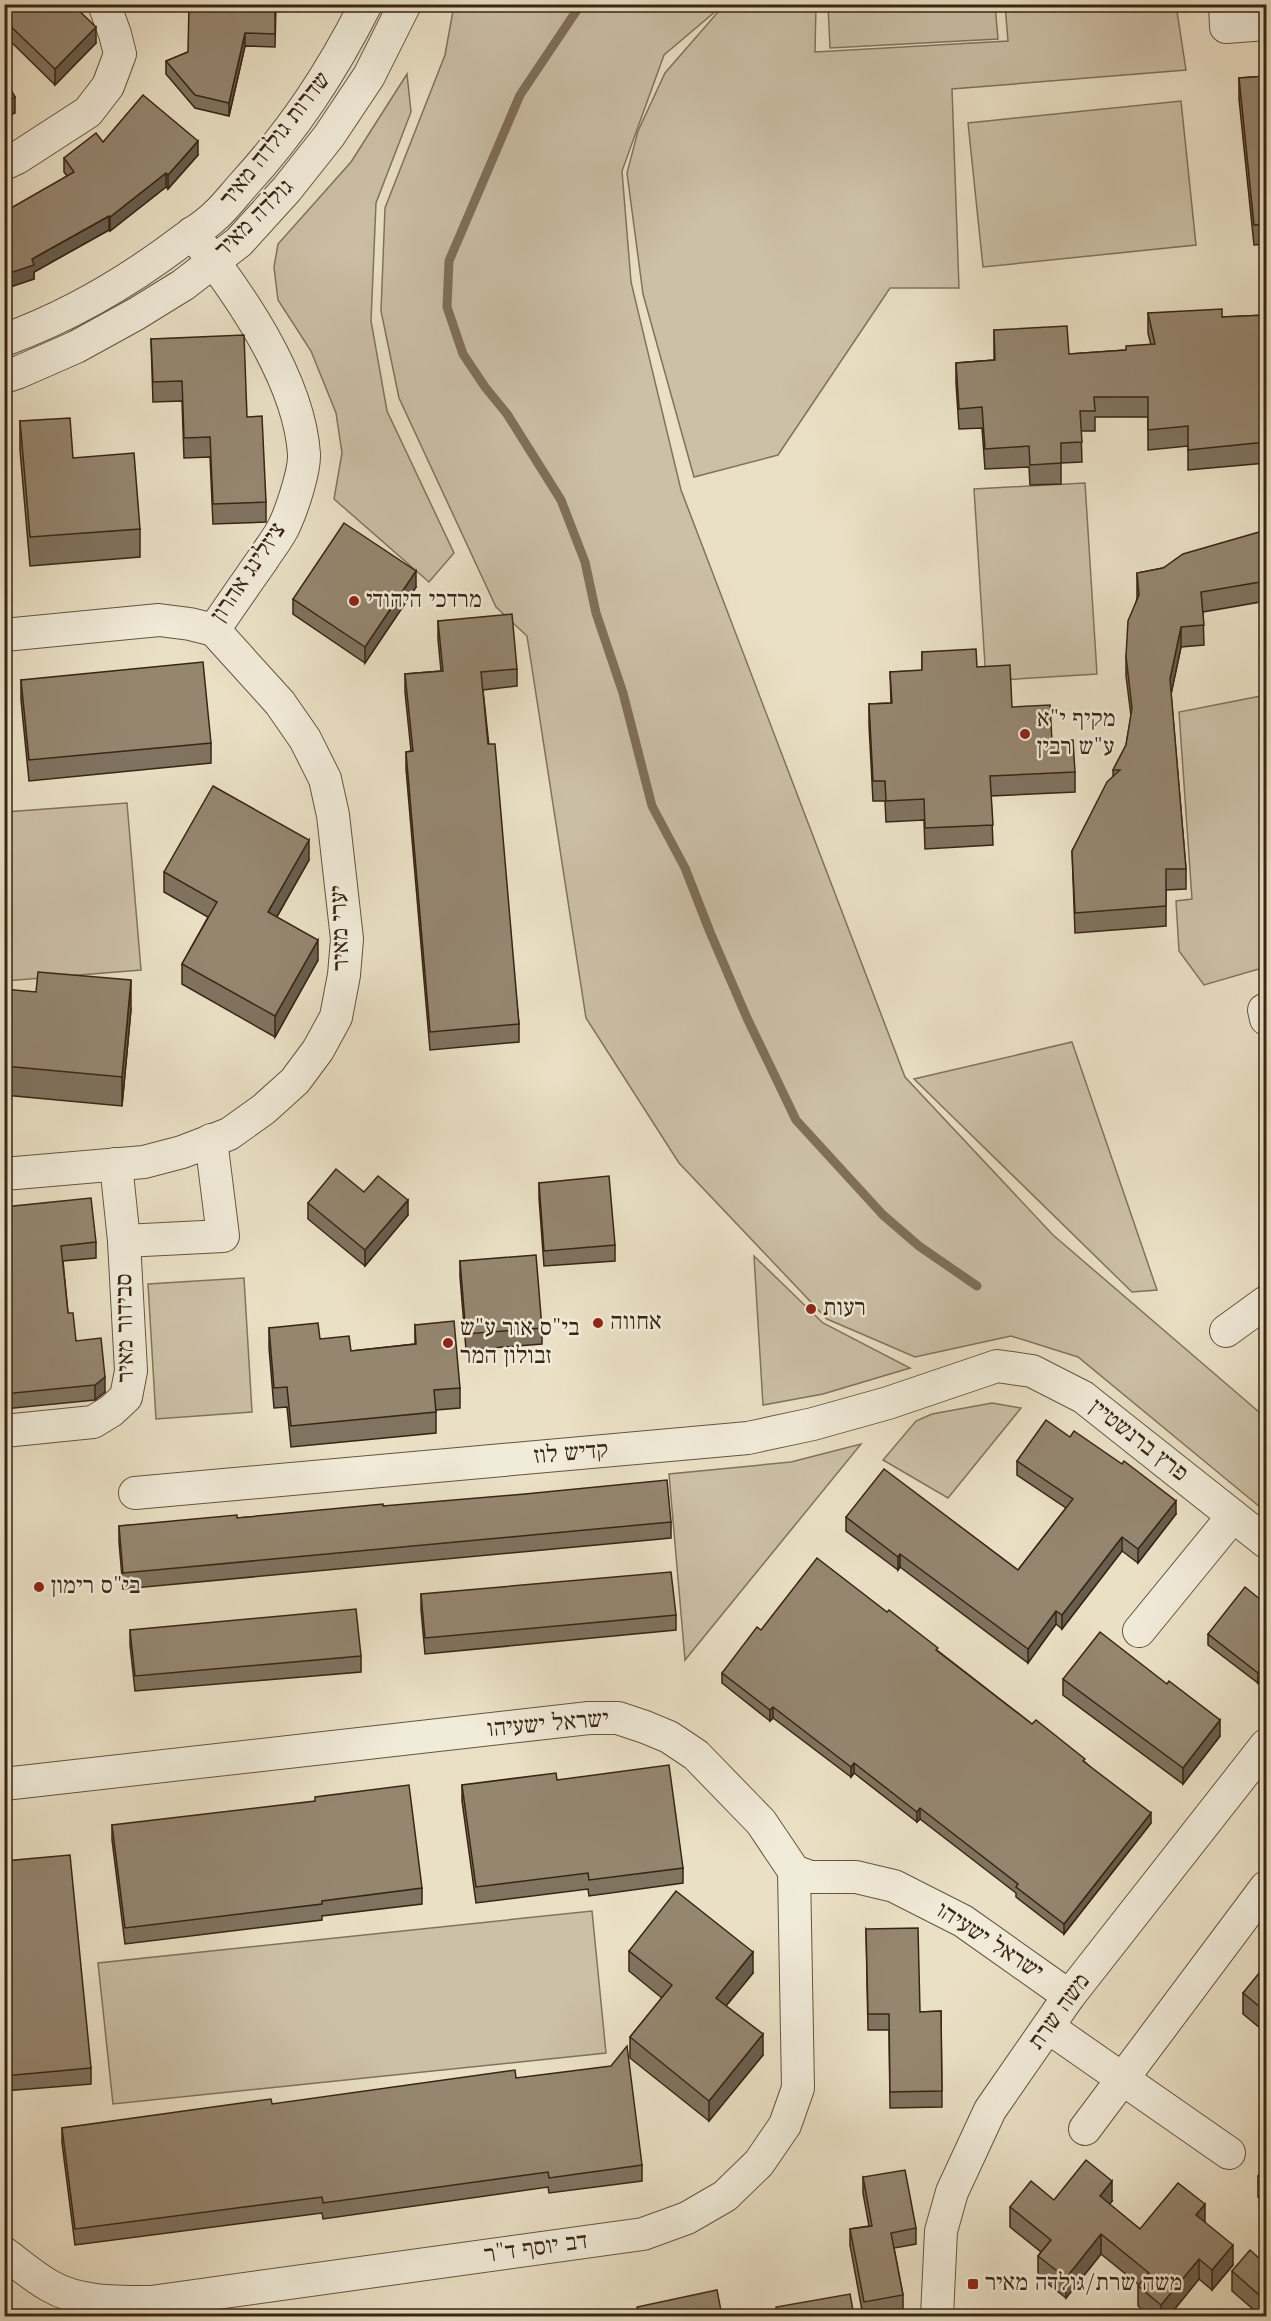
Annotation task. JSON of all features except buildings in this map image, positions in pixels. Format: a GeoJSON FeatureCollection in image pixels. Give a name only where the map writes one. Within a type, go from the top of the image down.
{"type":"FeatureCollection","features":[{"type":"Feature","properties":{"kind":"street"},"geometry":{"type":"LineString","coordinates":[[4,164],[17,159],[88,112],[108,86],[120,54],[104,4]]}},
{"type":"Feature","properties":{"kind":"street","name":"שדרות גולדה מאיר"},"geometry":{"type":"LineString","coordinates":[[4,340],[60,315],[118,285],[216,216],[260,167],[300,116],[338,58],[366,4]]}},
{"type":"Feature","properties":{"kind":"street","name":"גולדה מאיר"},"geometry":{"type":"LineString","coordinates":[[4,377],[76,347],[136,315],[183,285],[240,242],[287,189],[329,136],[369,76],[405,4]]}},
{"type":"Feature","properties":{"kind":"street"},"geometry":{"type":"LineString","coordinates":[[1225,4],[1226,27],[1266,24]]}},
{"type":"Feature","properties":{"kind":"street","name":"ציזלינג אהרון"},"geometry":{"type":"LineString","coordinates":[[4,635],[159,620],[214,630],[284,526],[296,495],[305,456],[298,418],[282,372],[258,328],[214,261],[192,233]]}},
{"type":"Feature","properties":{"kind":"street","name":"יערי מאיר"},"geometry":{"type":"LineString","coordinates":[[4,1174],[144,1162],[182,1152],[229,1134],[264,1110],[296,1082],[318,1050],[336,1017],[344,975],[346,939],[333,815],[325,779],[305,739],[280,703],[214,630]]}},
{"type":"Feature","properties":{"kind":"street"},"geometry":{"type":"LineString","coordinates":[[124,1241],[223,1236],[211,1140]]}},
{"type":"Feature","properties":{"kind":"street","name":"סבידור מאיר"},"geometry":{"type":"LineString","coordinates":[[4,1431],[93,1422],[111,1411],[126,1397],[131,1371],[124,1241],[116,1164]]}},
{"type":"Feature","properties":{"kind":"street"},"geometry":{"type":"LineString","coordinates":[[1226,1331],[1266,1302]]}},
{"type":"Feature","properties":{"kind":"street","name":"קדיש לוז"},"geometry":{"type":"LineString","coordinates":[[135,1493],[748,1438],[834,1418],[997,1366]]}},
{"type":"Feature","properties":{"kind":"street","name":"פרץ ברנשטיין"},"geometry":{"type":"LineString","coordinates":[[997,1366],[1032,1371],[1083,1397],[1266,1542]]}},
{"type":"Feature","properties":{"kind":"street"},"geometry":{"type":"LineString","coordinates":[[1139,1631],[1233,1516]]}},
{"type":"Feature","properties":{"kind":"street","name":"ישראל ישעיהו"},"geometry":{"type":"LineString","coordinates":[[4,1784],[578,1719],[618,1718],[669,1737],[696,1755],[761,1822],[794,1871],[810,1877],[856,1877],[894,1886],[963,1921],[1069,1996]]}},
{"type":"Feature","properties":{"kind":"street","name":"משה שרת"},"geometry":{"type":"LineString","coordinates":[[937,2316],[941,2232],[952,2192],[990,2110],[1069,1996],[1263,1755]]}},
{"type":"Feature","properties":{"kind":"street","name":"דב יוסף ד\"ר"},"geometry":{"type":"LineString","coordinates":[[4,2253],[51,2287],[73,2296],[115,2302],[151,2302],[643,2234],[687,2218],[725,2196],[759,2163],[785,2125],[798,2088],[794,1871]]}},
{"type":"Feature","properties":{"kind":"street"},"geometry":{"type":"LineString","coordinates":[[1085,2129],[1266,1887]]}},
{"type":"Feature","properties":{"kind":"street"},"geometry":{"type":"LineString","coordinates":[[1048,2027],[1229,2153]]}},
{"type":"Feature","properties":{"kind":"shaded area"},"geometry":{"type":"Polygon","coordinates":[[[454,5],[723,5],[664,55],[622,171],[631,282],[681,490],[905,1077],[1053,1235],[1266,1418],[1266,1512],[1078,1357],[1011,1336],[915,1357],[827,1319],[679,1163],[586,1018],[527,636],[496,607],[399,398],[381,311],[385,208],[445,55],[454,5]]]}},
{"type":"Feature","properties":{"kind":"shaded area"},"geometry":{"type":"Polygon","coordinates":[[[727,5],[816,5],[815,52],[1008,41],[1005,5],[1176,5],[1186,70],[952,89],[959,288],[890,288],[778,455],[694,477],[643,294],[627,173],[638,131],[665,73],[718,12],[727,5]]]}},
{"type":"Feature","properties":{"kind":"shaded area"},"geometry":{"type":"Polygon","coordinates":[[[828,5],[995,5],[998,39],[830,48],[828,5]]]}},
{"type":"Feature","properties":{"kind":"shaded area"},"geometry":{"type":"Polygon","coordinates":[[[407,74],[411,112],[376,203],[371,321],[387,411],[454,553],[429,582],[334,499],[342,453],[336,413],[311,351],[278,300],[274,267],[278,244],[351,162],[407,74]]]}},
{"type":"Feature","properties":{"kind":"shaded area"},"geometry":{"type":"Polygon","coordinates":[[[1181,101],[1196,245],[983,267],[968,123],[1181,101]]]}},
{"type":"Feature","properties":{"kind":"shaded area"},"geometry":{"type":"Polygon","coordinates":[[[1085,483],[1097,674],[986,681],[974,489],[1085,483]]]}},
{"type":"Feature","properties":{"kind":"shaded area"},"geometry":{"type":"Polygon","coordinates":[[[1266,695],[1266,967],[1204,985],[1179,951],[1176,901],[1192,899],[1179,712],[1266,695]]]}},
{"type":"Feature","properties":{"kind":"shaded area"},"geometry":{"type":"Polygon","coordinates":[[[127,803],[141,970],[5,981],[5,812],[127,803]]]}},
{"type":"Feature","properties":{"kind":"shaded area"},"geometry":{"type":"Polygon","coordinates":[[[1072,1042],[1157,1290],[1132,1292],[914,1079],[1072,1042]]]}},
{"type":"Feature","properties":{"kind":"shaded area"},"geometry":{"type":"Polygon","coordinates":[[[754,1256],[823,1323],[910,1368],[823,1394],[763,1405],[754,1256]]]}},
{"type":"Feature","properties":{"kind":"shaded area"},"geometry":{"type":"Polygon","coordinates":[[[244,1278],[252,1412],[156,1419],[148,1284],[244,1278]]]}},
{"type":"Feature","properties":{"kind":"shaded area"},"geometry":{"type":"Polygon","coordinates":[[[992,1403],[1021,1408],[948,1498],[883,1460],[916,1421],[932,1414],[992,1403]]]}},
{"type":"Feature","properties":{"kind":"shaded area"},"geometry":{"type":"Polygon","coordinates":[[[861,1444],[685,1660],[669,1474],[791,1462],[861,1444]]]}},
{"type":"Feature","properties":{"kind":"shaded area"},"geometry":{"type":"Polygon","coordinates":[[[592,1911],[606,2053],[113,2104],[98,1963],[592,1911]]]}},
{"type":"Feature","properties":{"kind":"waterway"},"geometry":{"type":"LineString","coordinates":[[581,4],[520,95],[449,261],[447,307],[463,354],[507,414],[561,500],[585,562],[596,613],[623,693],[652,806],[685,868],[747,1018],[796,1120],[883,1215],[919,1246],[977,1286]]}},
{"type":"Feature","properties":{"kind":"place","name":"מרדכי היהודי"},"geometry":{"type":"Point","coordinates":[354,601]}},
{"type":"Feature","properties":{"kind":"place","name":"מקיף י\"א ע\"ש רבין"},"geometry":{"type":"Point","coordinates":[1025,734]}},
{"type":"Feature","properties":{"kind":"place","name":"רעות"},"geometry":{"type":"Point","coordinates":[811,1309]}},
{"type":"Feature","properties":{"kind":"place","name":"אחווה"},"geometry":{"type":"Point","coordinates":[598,1323]}},
{"type":"Feature","properties":{"kind":"place","name":"בי\"ס אור ע\"ש זבולון המר"},"geometry":{"type":"Point","coordinates":[448,1343]}},
{"type":"Feature","properties":{"kind":"place","name":"בי\"ס רימון"},"geometry":{"type":"Point","coordinates":[39,1587]}},
{"type":"Feature","properties":{"kind":"place","name":"משה שרת/גולדה מאיר"},"geometry":{"type":"Point","coordinates":[973,2284]}}]}
